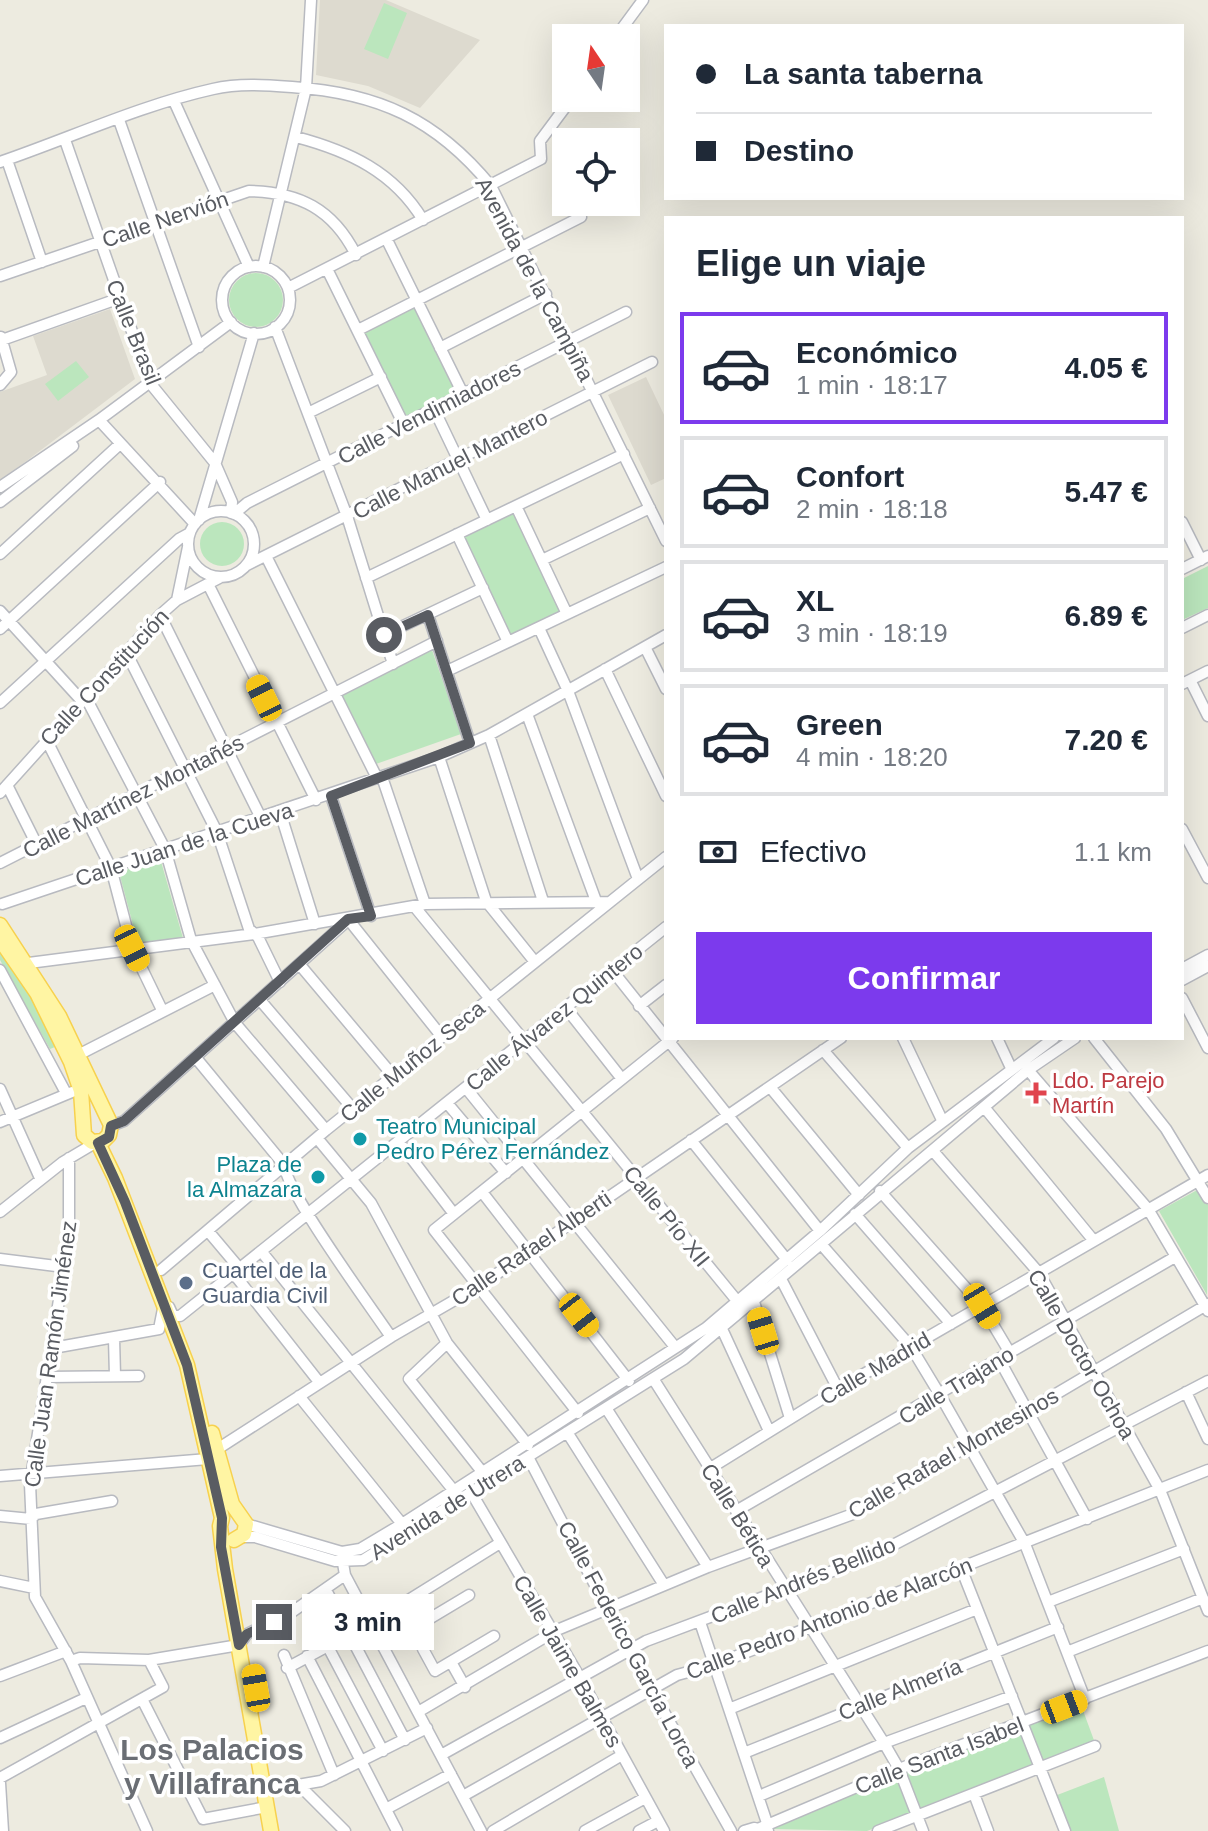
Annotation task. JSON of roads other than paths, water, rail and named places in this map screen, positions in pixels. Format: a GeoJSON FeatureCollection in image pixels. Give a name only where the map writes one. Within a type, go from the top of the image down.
{"type":"FeatureCollection","features":[{"type":"Feature","properties":{"kind":"main road"},"geometry":{"type":"LineString","coordinates":[[0,930],[64,1045],[85,1138],[103,1133]]}},
{"type":"Feature","properties":{"kind":"main road"},"geometry":{"type":"LineString","coordinates":[[0,930],[28,965],[78,1055],[187,1365],[234,1527],[243,1640],[271,1831]]}},
{"type":"Feature","properties":{"kind":"main road"},"geometry":{"type":"LineString","coordinates":[[84,1125],[94,1114],[180,1316],[212,1454]]}},
{"type":"Feature","properties":{"kind":"main road"},"geometry":{"type":"LineString","coordinates":[[243,1640],[281,1831]]}},
{"type":"Feature","properties":{"kind":"street"},"geometry":{"type":"LineString","coordinates":[[263,267],[306,88],[311,0]]}},
{"type":"Feature","properties":{"kind":"street"},"geometry":{"type":"LineString","coordinates":[[625,24],[643,0]]}},
{"type":"Feature","properties":{"kind":"street","name":"Avenida de la Campiña"},"geometry":{"type":"LineString","coordinates":[[3,161],[214,88],[255,84],[306,88],[375,100],[419,121],[455,146],[491,186],[664,537]]}},
{"type":"Feature","properties":{"kind":"street"},"geometry":{"type":"LineString","coordinates":[[174,101],[249,267]]}},
{"type":"Feature","properties":{"kind":"street"},"geometry":{"type":"LineString","coordinates":[[288,288],[541,159],[540,141],[562,112]]}},
{"type":"Feature","properties":{"kind":"street"},"geometry":{"type":"LineString","coordinates":[[119,120],[199,347]]}},
{"type":"Feature","properties":{"kind":"street"},"geometry":{"type":"LineString","coordinates":[[296,137],[331,147],[369,164],[400,190],[423,220]]}},
{"type":"Feature","properties":{"kind":"street","name":"Calle Brasil"},"geometry":{"type":"LineString","coordinates":[[65,140],[98,242],[150,383],[215,463],[232,502],[233,514]]}},
{"type":"Feature","properties":{"kind":"street"},"geometry":{"type":"LineString","coordinates":[[3,161],[42,262]]}},
{"type":"Feature","properties":{"kind":"street","name":"Calle Nervión"},"geometry":{"type":"LineString","coordinates":[[0,276],[218,199],[249,191],[282,193],[315,204],[326,213],[356,255]]}},
{"type":"Feature","properties":{"kind":"street"},"geometry":{"type":"LineString","coordinates":[[358,330],[581,217]]}},
{"type":"Feature","properties":{"kind":"street"},"geometry":{"type":"LineString","coordinates":[[387,240],[463,394]]}},
{"type":"Feature","properties":{"kind":"street"},"geometry":{"type":"LineString","coordinates":[[249,267],[263,267],[279,275],[288,288],[288,310],[275,327],[254,333],[231,322],[223,307],[223,290],[234,274],[249,267]]}},
{"type":"Feature","properties":{"kind":"street"},"geometry":{"type":"LineString","coordinates":[[327,269],[404,425]]}},
{"type":"Feature","properties":{"kind":"street"},"geometry":{"type":"LineString","coordinates":[[440,348],[546,294]]}},
{"type":"Feature","properties":{"kind":"street"},"geometry":{"type":"LineString","coordinates":[[0,385],[11,372],[1,338],[120,298]]}},
{"type":"Feature","properties":{"kind":"street","name":"Calle Vendimiadores"},"geometry":{"type":"LineString","coordinates":[[233,514],[247,503],[626,312]]}},
{"type":"Feature","properties":{"kind":"street"},"geometry":{"type":"LineString","coordinates":[[0,487],[96,422],[231,322]]}},
{"type":"Feature","properties":{"kind":"street"},"geometry":{"type":"LineString","coordinates":[[275,327],[347,516],[393,664]]}},
{"type":"Feature","properties":{"kind":"street"},"geometry":{"type":"LineString","coordinates":[[177,600],[193,530],[254,333]]}},
{"type":"Feature","properties":{"kind":"street","name":"Calle Manuel Mantero"},"geometry":{"type":"LineString","coordinates":[[247,565],[652,362]]}},
{"type":"Feature","properties":{"kind":"street"},"geometry":{"type":"LineString","coordinates":[[308,413],[381,377]]}},
{"type":"Feature","properties":{"kind":"street"},"geometry":{"type":"LineString","coordinates":[[434,409],[487,520]]}},
{"type":"Feature","properties":{"kind":"street"},"geometry":{"type":"LineString","coordinates":[[0,703],[179,539],[193,530],[215,512],[233,514],[247,524],[253,534],[254,550],[247,565],[234,575],[221,577],[198,568],[193,530],[160,482],[96,422]]}},
{"type":"Feature","properties":{"kind":"street"},"geometry":{"type":"LineString","coordinates":[[0,502],[84,438],[96,422]]}},
{"type":"Feature","properties":{"kind":"street"},"geometry":{"type":"LineString","coordinates":[[0,554],[120,444]]}},
{"type":"Feature","properties":{"kind":"street"},"geometry":{"type":"LineString","coordinates":[[366,578],[624,454]]}},
{"type":"Feature","properties":{"kind":"street"},"geometry":{"type":"LineString","coordinates":[[0,629],[160,482]]}},
{"type":"Feature","properties":{"kind":"street"},"geometry":{"type":"LineString","coordinates":[[516,506],[567,614]]}},
{"type":"Feature","properties":{"kind":"street"},"geometry":{"type":"LineString","coordinates":[[542,560],[650,508]]}},
{"type":"Feature","properties":{"kind":"street"},"geometry":{"type":"LineString","coordinates":[[1184,525],[1204,558],[1184,568]]}},
{"type":"Feature","properties":{"kind":"street"},"geometry":{"type":"LineString","coordinates":[[457,534],[508,642]]}},
{"type":"Feature","properties":{"kind":"street","name":"Calle Pío XII"},"geometry":{"type":"LineString","coordinates":[[266,556],[380,778],[420,905],[489,1000],[738,1302]]}},
{"type":"Feature","properties":{"kind":"street"},"geometry":{"type":"LineString","coordinates":[[447,671],[664,568]]}},
{"type":"Feature","properties":{"kind":"street","name":"Calle Constitución"},"geometry":{"type":"LineString","coordinates":[[4,789],[160,615],[177,600],[221,577]]}},
{"type":"Feature","properties":{"kind":"street"},"geometry":{"type":"LineString","coordinates":[[208,584],[316,800]]}},
{"type":"Feature","properties":{"kind":"street"},"geometry":{"type":"LineString","coordinates":[[384,635],[483,588]]}},
{"type":"Feature","properties":{"kind":"street"},"geometry":{"type":"LineString","coordinates":[[0,611],[83,698],[165,849],[191,940],[235,1023],[326,1130]]}},
{"type":"Feature","properties":{"kind":"street"},"geometry":{"type":"LineString","coordinates":[[160,615],[261,818]]}},
{"type":"Feature","properties":{"kind":"street"},"geometry":{"type":"LineString","coordinates":[[428,615],[470,743]]}},
{"type":"Feature","properties":{"kind":"street"},"geometry":{"type":"LineString","coordinates":[[1184,627],[1208,615]]}},
{"type":"Feature","properties":{"kind":"street"},"geometry":{"type":"LineString","coordinates":[[539,628],[568,691],[638,879]]}},
{"type":"Feature","properties":{"kind":"street","name":"Calle Juan de la Cueva"},"geometry":{"type":"LineString","coordinates":[[1,902],[331,796],[439,757],[489,735],[664,636]]}},
{"type":"Feature","properties":{"kind":"street","name":"Calle Martínez Montañés"},"geometry":{"type":"LineString","coordinates":[[0,863],[437,641]]}},
{"type":"Feature","properties":{"kind":"street"},"geometry":{"type":"LineString","coordinates":[[645,647],[664,685]]}},
{"type":"Feature","properties":{"kind":"street"},"geometry":{"type":"LineString","coordinates":[[126,652],[217,832],[254,934],[280,982]]}},
{"type":"Feature","properties":{"kind":"street"},"geometry":{"type":"LineString","coordinates":[[605,669],[664,792]]}},
{"type":"Feature","properties":{"kind":"street"},"geometry":{"type":"LineString","coordinates":[[1208,671],[1186,682],[1208,716]]}},
{"type":"Feature","properties":{"kind":"street"},"geometry":{"type":"LineString","coordinates":[[527,714],[596,901]]}},
{"type":"Feature","properties":{"kind":"street"},"geometry":{"type":"LineString","coordinates":[[489,735],[543,901]]}},
{"type":"Feature","properties":{"kind":"street"},"geometry":{"type":"LineString","coordinates":[[46,739],[111,868],[132,948],[162,1010]]}},
{"type":"Feature","properties":{"kind":"street"},"geometry":{"type":"LineString","coordinates":[[439,757],[486,901],[535,962]]}},
{"type":"Feature","properties":{"kind":"street"},"geometry":{"type":"LineString","coordinates":[[4,789],[37,845]]}},
{"type":"Feature","properties":{"kind":"street"},"geometry":{"type":"LineString","coordinates":[[331,796],[371,916]]}},
{"type":"Feature","properties":{"kind":"street"},"geometry":{"type":"LineString","coordinates":[[280,812],[315,924]]}},
{"type":"Feature","properties":{"kind":"street"},"geometry":{"type":"LineString","coordinates":[[1184,833],[1208,876]]}},
{"type":"Feature","properties":{"kind":"street","name":"Calle Muñoz Seca"},"geometry":{"type":"LineString","coordinates":[[161,1270],[326,1130],[664,859]]}},
{"type":"Feature","properties":{"kind":"street"},"geometry":{"type":"LineString","coordinates":[[13,958],[28,965],[132,948],[254,934],[371,916],[420,905],[486,901],[610,902]]}},
{"type":"Feature","properties":{"kind":"street"},"geometry":{"type":"LineString","coordinates":[[0,930],[1,902]]}},
{"type":"Feature","properties":{"kind":"street"},"geometry":{"type":"LineString","coordinates":[[0,1212],[40,1178],[124,1121],[348,919]]}},
{"type":"Feature","properties":{"kind":"street"},"geometry":{"type":"LineString","coordinates":[[348,919],[442,1037]]}},
{"type":"Feature","properties":{"kind":"street","name":"Calle Álvarez Quintero"},"geometry":{"type":"LineString","coordinates":[[180,1316],[664,929]]}},
{"type":"Feature","properties":{"kind":"street"},"geometry":{"type":"LineString","coordinates":[[1184,968],[1208,955]]}},
{"type":"Feature","properties":{"kind":"street"},"geometry":{"type":"LineString","coordinates":[[300,965],[394,1077]]}},
{"type":"Feature","properties":{"kind":"street"},"geometry":{"type":"LineString","coordinates":[[1184,979],[1208,966]]}},
{"type":"Feature","properties":{"kind":"street"},"geometry":{"type":"LineString","coordinates":[[0,970],[73,1092],[0,1122]]}},
{"type":"Feature","properties":{"kind":"street"},"geometry":{"type":"LineString","coordinates":[[612,970],[664,1033]]}},
{"type":"Feature","properties":{"kind":"street"},"geometry":{"type":"LineString","coordinates":[[78,1055],[215,985]]}},
{"type":"Feature","properties":{"kind":"street"},"geometry":{"type":"LineString","coordinates":[[639,1006],[664,987]]}},
{"type":"Feature","properties":{"kind":"street"},"geometry":{"type":"LineString","coordinates":[[260,1000],[353,1109]]}},
{"type":"Feature","properties":{"kind":"street"},"geometry":{"type":"LineString","coordinates":[[1184,1002],[1208,1048]]}},
{"type":"Feature","properties":{"kind":"street"},"geometry":{"type":"LineString","coordinates":[[566,1008],[622,1079]]}},
{"type":"Feature","properties":{"kind":"street"},"geometry":{"type":"LineString","coordinates":[[578,1413],[434,1230],[670,1040],[820,1231]]}},
{"type":"Feature","properties":{"kind":"street","name":"Calle Rafael Alberti"},"geometry":{"type":"LineString","coordinates":[[212,1454],[319,1382],[479,1286],[838,1040]]}},
{"type":"Feature","properties":{"kind":"street"},"geometry":{"type":"LineString","coordinates":[[904,1040],[942,1120],[951,1123],[954,1132]]}},
{"type":"Feature","properties":{"kind":"street"},"geometry":{"type":"LineString","coordinates":[[998,1040],[1011,1068]]}},
{"type":"Feature","properties":{"kind":"street"},"geometry":{"type":"LineString","coordinates":[[675,1347],[738,1302],[942,1120],[1051,1040]]}},
{"type":"Feature","properties":{"kind":"street"},"geometry":{"type":"LineString","coordinates":[[466,1088],[684,1359],[880,1191],[933,1151],[1028,1070],[1071,1040]]}},
{"type":"Feature","properties":{"kind":"street"},"geometry":{"type":"LineString","coordinates":[[1096,1040],[1203,1178],[1208,1198]]}},
{"type":"Feature","properties":{"kind":"street"},"geometry":{"type":"LineString","coordinates":[[823,1050],[908,1148],[908,1158],[915,1163]]}},
{"type":"Feature","properties":{"kind":"street"},"geometry":{"type":"LineString","coordinates":[[196,1058],[285,1166],[285,1175],[308,1213],[391,1337]]}},
{"type":"Feature","properties":{"kind":"street"},"geometry":{"type":"LineString","coordinates":[[1028,1070],[1148,1209],[1207,1307]]}},
{"type":"Feature","properties":{"kind":"street"},"geometry":{"type":"LineString","coordinates":[[770,1087],[859,1195]]}},
{"type":"Feature","properties":{"kind":"street"},"geometry":{"type":"LineString","coordinates":[[0,1089],[40,1178]]}},
{"type":"Feature","properties":{"kind":"street"},"geometry":{"type":"LineString","coordinates":[[447,1103],[506,1173]]}},
{"type":"Feature","properties":{"kind":"street"},"geometry":{"type":"LineString","coordinates":[[984,1107],[1094,1241]]}},
{"type":"Feature","properties":{"kind":"street"},"geometry":{"type":"LineString","coordinates":[[66,1160],[84,1125]]}},
{"type":"Feature","properties":{"kind":"street","name":"Calle Federico García Lorca"},"geometry":{"type":"LineString","coordinates":[[317,1138],[371,1203],[447,1343],[528,1451],[629,1650],[731,1831]]}},
{"type":"Feature","properties":{"kind":"street"},"geometry":{"type":"LineString","coordinates":[[691,1140],[787,1260]]}},
{"type":"Feature","properties":{"kind":"street"},"geometry":{"type":"LineString","coordinates":[[399,1142],[454,1214]]}},
{"type":"Feature","properties":{"kind":"street","name":"Calle Doctor Ochoa"},"geometry":{"type":"LineString","coordinates":[[933,1151],[1039,1273],[1160,1490],[1208,1611]]}},
{"type":"Feature","properties":{"kind":"street","name":"Calle Juan Ramón Jiménez"},"geometry":{"type":"LineString","coordinates":[[35,1593],[32,1475],[69,1236],[66,1160]]}},
{"type":"Feature","properties":{"kind":"street","name":"Calle Madrid"},"geometry":{"type":"LineString","coordinates":[[709,1469],[838,1389],[1203,1178]]}},
{"type":"Feature","properties":{"kind":"street"},"geometry":{"type":"LineString","coordinates":[[880,1191],[982,1306],[1010,1353]]}},
{"type":"Feature","properties":{"kind":"street"},"geometry":{"type":"LineString","coordinates":[[482,1192],[628,1378],[631,1388],[638,1390]]}},
{"type":"Feature","properties":{"kind":"street"},"geometry":{"type":"LineString","coordinates":[[855,1214],[951,1324]]}},
{"type":"Feature","properties":{"kind":"street"},"geometry":{"type":"LineString","coordinates":[[208,1231],[319,1382]]}},
{"type":"Feature","properties":{"kind":"street"},"geometry":{"type":"LineString","coordinates":[[821,1244],[911,1347],[940,1395],[1025,1544],[1085,1699]]}},
{"type":"Feature","properties":{"kind":"street"},"geometry":{"type":"LineString","coordinates":[[261,1251],[454,1491]]}},
{"type":"Feature","properties":{"kind":"street","name":"Calle Trajano"},"geometry":{"type":"LineString","coordinates":[[736,1511],[1175,1257]]}},
{"type":"Feature","properties":{"kind":"street"},"geometry":{"type":"LineString","coordinates":[[0,1259],[64,1267]]}},
{"type":"Feature","properties":{"kind":"street"},"geometry":{"type":"LineString","coordinates":[[781,1279],[838,1389]]}},
{"type":"Feature","properties":{"kind":"street"},"geometry":{"type":"LineString","coordinates":[[164,1299],[173,1316],[180,1316]]}},
{"type":"Feature","properties":{"kind":"street"},"geometry":{"type":"LineString","coordinates":[[53,1348],[161,1328],[164,1299]]}},
{"type":"Feature","properties":{"kind":"street"},"geometry":{"type":"LineString","coordinates":[[754,1302],[790,1418]]}},
{"type":"Feature","properties":{"kind":"street","name":"Calle Rafael Montesinos"},"geometry":{"type":"LineString","coordinates":[[418,1712],[465,1687],[553,1632],[708,1567],[853,1514],[1026,1409],[1207,1307]]}},
{"type":"Feature","properties":{"kind":"street"},"geometry":{"type":"LineString","coordinates":[[722,1329],[769,1431]]}},
{"type":"Feature","properties":{"kind":"street"},"geometry":{"type":"LineString","coordinates":[[114,1338],[115,1376]]}},
{"type":"Feature","properties":{"kind":"street"},"geometry":{"type":"LineString","coordinates":[[447,1343],[409,1379],[483,1473]]}},
{"type":"Feature","properties":{"kind":"street","name":"Avenida de Utrera"},"geometry":{"type":"LineString","coordinates":[[234,1527],[255,1537],[343,1563],[363,1560],[471,1492],[578,1413],[675,1347]]}},
{"type":"Feature","properties":{"kind":"street","name":"Avenida de Utrera"},"geometry":{"type":"LineString","coordinates":[[234,1527],[342,1552],[360,1549],[483,1473],[567,1432],[684,1359]]}},
{"type":"Feature","properties":{"kind":"street"},"geometry":{"type":"LineString","coordinates":[[1000,1361],[1087,1519]]}},
{"type":"Feature","properties":{"kind":"street"},"geometry":{"type":"LineString","coordinates":[[48,1377],[139,1376]]}},
{"type":"Feature","properties":{"kind":"street","name":"Calle Bética"},"geometry":{"type":"LineString","coordinates":[[654,1380],[884,1743],[899,1769],[923,1831]]}},
{"type":"Feature","properties":{"kind":"street","name":"Calle Andrés Bellido"},"geometry":{"type":"LineString","coordinates":[[441,1755],[629,1650],[870,1557],[1208,1381]]}},
{"type":"Feature","properties":{"kind":"street"},"geometry":{"type":"LineString","coordinates":[[1186,1392],[1208,1439]]}},
{"type":"Feature","properties":{"kind":"street"},"geometry":{"type":"LineString","coordinates":[[299,1396],[402,1524]]}},
{"type":"Feature","properties":{"kind":"street"},"geometry":{"type":"LineString","coordinates":[[606,1408],[708,1567]]}},
{"type":"Feature","properties":{"kind":"street"},"geometry":{"type":"LineString","coordinates":[[567,1432],[664,1585]]}},
{"type":"Feature","properties":{"kind":"street"},"geometry":{"type":"LineString","coordinates":[[1,1475],[32,1475],[212,1454]]}},
{"type":"Feature","properties":{"kind":"street","name":"Calle Pedro Antonio de Alarcón"},"geometry":{"type":"LineString","coordinates":[[463,1796],[677,1675],[714,1665],[1208,1470]]}},
{"type":"Feature","properties":{"kind":"street","name":"Calle Jaime Balmes"},"geometry":{"type":"LineString","coordinates":[[471,1492],[602,1716],[661,1826]]}},
{"type":"Feature","properties":{"kind":"street"},"geometry":{"type":"LineString","coordinates":[[0,1516],[31,1519],[36,1514],[112,1501]]}},
{"type":"Feature","properties":{"kind":"street"},"geometry":{"type":"LineString","coordinates":[[422,1624],[404,1598],[500,1543]]}},
{"type":"Feature","properties":{"kind":"street"},"geometry":{"type":"LineString","coordinates":[[1048,1602],[1184,1549]]}},
{"type":"Feature","properties":{"kind":"street"},"geometry":{"type":"LineString","coordinates":[[343,1563],[345,1575],[463,1796],[476,1829]]}},
{"type":"Feature","properties":{"kind":"street"},"geometry":{"type":"LineString","coordinates":[[961,1568],[1065,1831]]}},
{"type":"Feature","properties":{"kind":"street"},"geometry":{"type":"LineString","coordinates":[[0,1676],[68,1656],[149,1660],[243,1640],[326,1590],[345,1575]]}},
{"type":"Feature","properties":{"kind":"street"},"geometry":{"type":"LineString","coordinates":[[0,1581],[35,1593],[68,1656],[147,1831]]}},
{"type":"Feature","properties":{"kind":"street"},"geometry":{"type":"LineString","coordinates":[[326,1590],[405,1740]]}},
{"type":"Feature","properties":{"kind":"street"},"geometry":{"type":"LineString","coordinates":[[384,1646],[469,1595]]}},
{"type":"Feature","properties":{"kind":"street"},"geometry":{"type":"LineString","coordinates":[[1067,1652],[1203,1598]]}},
{"type":"Feature","properties":{"kind":"street"},"geometry":{"type":"LineString","coordinates":[[729,1709],[977,1609]]}},
{"type":"Feature","properties":{"kind":"street"},"geometry":{"type":"LineString","coordinates":[[700,1622],[759,1796],[765,1827]]}},
{"type":"Feature","properties":{"kind":"street","name":"Calle Almería"},"geometry":{"type":"LineString","coordinates":[[744,1753],[1058,1627]]}},
{"type":"Feature","properties":{"kind":"street"},"geometry":{"type":"LineString","coordinates":[[287,1668],[350,1634]]}},
{"type":"Feature","properties":{"kind":"street"},"geometry":{"type":"LineString","coordinates":[[423,1649],[435,1671],[494,1636]]}},
{"type":"Feature","properties":{"kind":"street"},"geometry":{"type":"LineString","coordinates":[[327,1645],[383,1751]]}},
{"type":"Feature","properties":{"kind":"street","name":"Calle Santa Isabel"},"geometry":{"type":"LineString","coordinates":[[744,1831],[765,1827],[899,1769],[1208,1651]]}},
{"type":"Feature","properties":{"kind":"street"},"geometry":{"type":"LineString","coordinates":[[284,1655],[334,1775]]}},
{"type":"Feature","properties":{"kind":"street"},"geometry":{"type":"LineString","coordinates":[[307,1656],[397,1831]]}},
{"type":"Feature","properties":{"kind":"street"},"geometry":{"type":"LineString","coordinates":[[3,1831],[0,1781],[163,1687],[149,1660]]}},
{"type":"Feature","properties":{"kind":"street"},"geometry":{"type":"LineString","coordinates":[[451,1662],[465,1687]]}},
{"type":"Feature","properties":{"kind":"street"},"geometry":{"type":"LineString","coordinates":[[759,1796],[884,1743],[1012,1696]]}},
{"type":"Feature","properties":{"kind":"street"},"geometry":{"type":"LineString","coordinates":[[0,1738],[86,1698]]}},
{"type":"Feature","properties":{"kind":"street"},"geometry":{"type":"LineString","coordinates":[[143,1701],[203,1819],[267,1807]]}},
{"type":"Feature","properties":{"kind":"street"},"geometry":{"type":"LineString","coordinates":[[274,1789],[334,1775],[427,1728]]}},
{"type":"Feature","properties":{"kind":"street"},"geometry":{"type":"LineString","coordinates":[[878,1831],[1095,1746]]}},
{"type":"Feature","properties":{"kind":"street"},"geometry":{"type":"LineString","coordinates":[[493,1831],[622,1755]]}},
{"type":"Feature","properties":{"kind":"street"},"geometry":{"type":"LineString","coordinates":[[386,1809],[451,1774]]}},
{"type":"Feature","properties":{"kind":"street"},"geometry":{"type":"LineString","coordinates":[[299,1785],[345,1831]]}},
{"type":"Feature","properties":{"kind":"street"},"geometry":{"type":"LineString","coordinates":[[974,1794],[988,1831]]}},
{"type":"Feature","properties":{"kind":"street"},"geometry":{"type":"LineString","coordinates":[[585,1831],[645,1798]]}},
{"type":"Feature","properties":{"kind":"street"},"geometry":{"type":"LineString","coordinates":[[639,1831],[661,1826]]}},
{"type":"Feature","properties":{"kind":"place","name":"Ldo. Parejo Martín"},"geometry":{"type":"Point","coordinates":[1036,1093]}},
{"type":"Feature","properties":{"kind":"place","name":"Teatro Municipal Pedro Pérez Fernández"},"geometry":{"type":"Point","coordinates":[360,1139]}},
{"type":"Feature","properties":{"kind":"place","name":"Plaza de la Almazara"},"geometry":{"type":"Point","coordinates":[318,1177]}},
{"type":"Feature","properties":{"kind":"place","name":"Cuartel de la Guardia Civil"},"geometry":{"type":"Point","coordinates":[186,1283]}},
{"type":"Feature","properties":{"kind":"district","name":"Los Palacios y Villafranca"},"geometry":{"type":"Point","coordinates":[212,1767]}}]}
